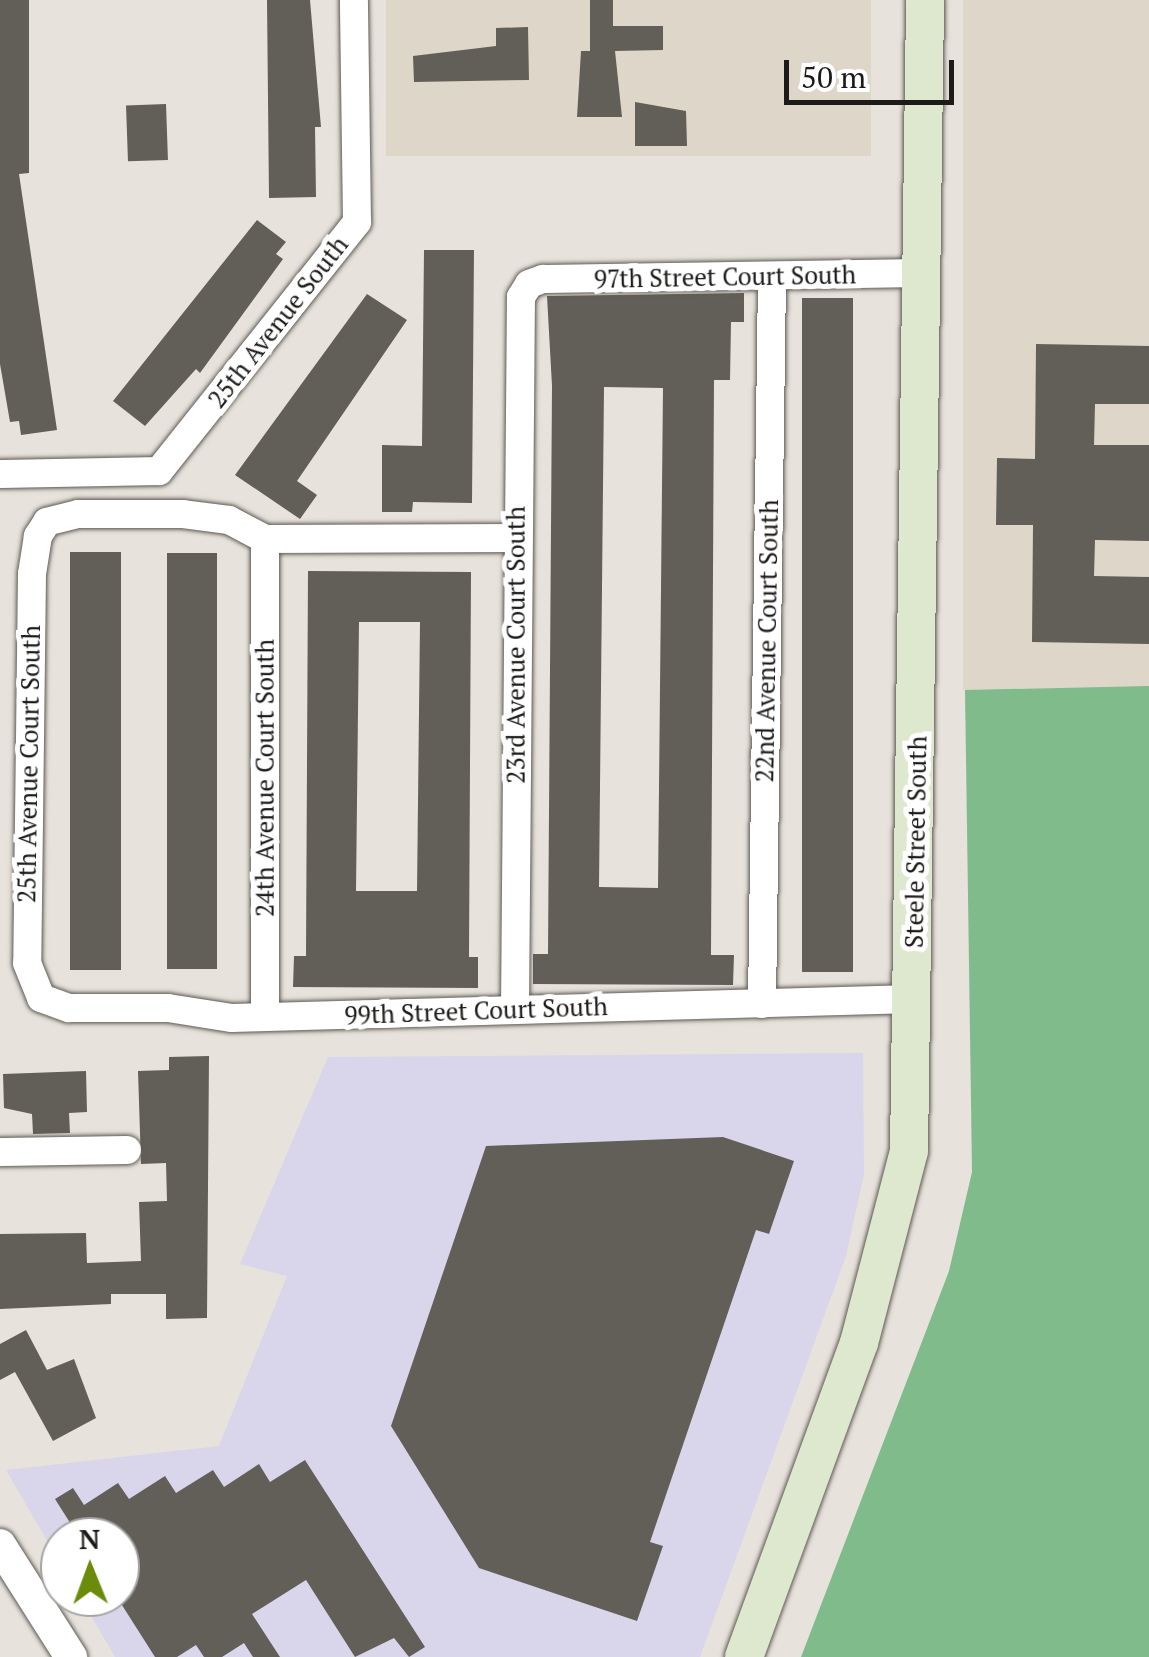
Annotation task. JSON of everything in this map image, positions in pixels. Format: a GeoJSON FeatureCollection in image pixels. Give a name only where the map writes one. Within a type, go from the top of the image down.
{"type":"FeatureCollection","features":[{"type":"Feature","properties":{"kind":"main road","name":"Steele Street South"},"geometry":{"type":"LineString","coordinates":[[744,1657],[891,1238],[908,1151],[914,999],[925,0]]}},
{"type":"Feature","properties":{"kind":"street","name":"25th Avenue South"},"geometry":{"type":"LineString","coordinates":[[0,474],[159,472],[357,222],[354,0]]}},
{"type":"Feature","properties":{"kind":"street","name":"97th Street Court South"},"geometry":{"type":"LineString","coordinates":[[529,284],[922,273]]}},
{"type":"Feature","properties":{"kind":"street","name":"22nd Avenue Court South"},"geometry":{"type":"LineString","coordinates":[[762,1004],[772,278]]}},
{"type":"Feature","properties":{"kind":"street","name":"23rd Avenue Court South"},"geometry":{"type":"LineString","coordinates":[[515,1009],[518,307],[529,284]]}},
{"type":"Feature","properties":{"kind":"street","name":"25th Avenue Court South"},"geometry":{"type":"LineString","coordinates":[[41,998],[28,976],[27,948],[32,574],[42,528],[60,516],[182,514],[229,520],[265,539]]}},
{"type":"Feature","properties":{"kind":"street"},"geometry":{"type":"LineString","coordinates":[[265,539],[516,538]]}},
{"type":"Feature","properties":{"kind":"street","name":"24th Avenue Court South"},"geometry":{"type":"LineString","coordinates":[[265,539],[265,1017]]}},
{"type":"Feature","properties":{"kind":"street","name":"99th Street Court South"},"geometry":{"type":"LineString","coordinates":[[41,998],[69,1008],[265,1017],[914,999]]}},
{"type":"Feature","properties":{"kind":"street"},"geometry":{"type":"LineString","coordinates":[[0,1152],[127,1150]]}},
{"type":"Feature","properties":{"kind":"street"},"geometry":{"type":"LineString","coordinates":[[0,1545],[71,1657]]}},
{"type":"Feature","properties":{"kind":"shaded area"},"geometry":{"type":"Polygon","coordinates":[[[386,0],[871,0],[871,156],[386,156],[386,0]]]}},
{"type":"Feature","properties":{"kind":"shaded area"},"geometry":{"type":"Polygon","coordinates":[[[963,0],[1149,0],[1149,690],[963,690],[963,0]]]}},
{"type":"Feature","properties":{"kind":"shaded area"},"geometry":{"type":"Polygon","coordinates":[[[863,1053],[864,1174],[846,1256],[700,1657],[115,1657],[92,1617],[140,1617],[140,1517],[40,1517],[40,1529],[6,1470],[219,1446],[287,1276],[240,1264],[328,1057],[863,1053]]]}},
{"type":"Feature","properties":{"kind":"green space"},"geometry":{"type":"Polygon","coordinates":[[[1149,686],[1149,1657],[801,1657],[949,1271],[972,1172],[965,690],[1149,686]]]}},
{"type":"Feature","properties":{"kind":"building"},"geometry":{"type":"Polygon","coordinates":[[[0,0],[29,0],[29,173],[19,174],[57,430],[21,435],[19,421],[10,422],[0,364],[0,0]]]}},
{"type":"Feature","properties":{"kind":"building"},"geometry":{"type":"Polygon","coordinates":[[[267,0],[310,0],[321,127],[315,127],[316,197],[269,198],[267,0]]]}},
{"type":"Feature","properties":{"kind":"building"},"geometry":{"type":"Polygon","coordinates":[[[590,0],[613,0],[613,26],[663,26],[663,50],[615,51],[622,117],[577,117],[581,51],[590,51],[590,0]]]}},
{"type":"Feature","properties":{"kind":"building"},"geometry":{"type":"Polygon","coordinates":[[[528,27],[529,80],[414,82],[413,56],[496,46],[496,28],[528,27]]]}},
{"type":"Feature","properties":{"kind":"building"},"geometry":{"type":"Polygon","coordinates":[[[635,102],[686,111],[687,146],[635,146],[635,102]]]}},
{"type":"Feature","properties":{"kind":"building"},"geometry":{"type":"Polygon","coordinates":[[[166,104],[168,160],[128,161],[126,105],[166,104]]]}},
{"type":"Feature","properties":{"kind":"building"},"geometry":{"type":"Polygon","coordinates":[[[257,220],[286,242],[276,254],[283,259],[200,373],[196,369],[145,426],[113,401],[257,220]]]}},
{"type":"Feature","properties":{"kind":"building"},"geometry":{"type":"Polygon","coordinates":[[[424,250],[474,250],[472,503],[413,502],[412,512],[382,512],[382,445],[422,446],[424,250]]]}},
{"type":"Feature","properties":{"kind":"building"},"geometry":{"type":"Polygon","coordinates":[[[744,293],[744,322],[731,322],[730,380],[714,380],[711,955],[734,955],[733,985],[533,984],[533,954],[548,954],[552,386],[547,296],[744,293]],[[604,387],[599,887],[658,888],[663,388],[604,387]]]}},
{"type":"Feature","properties":{"kind":"building"},"geometry":{"type":"Polygon","coordinates":[[[367,294],[407,320],[297,481],[317,495],[300,519],[235,475],[367,294]]]}},
{"type":"Feature","properties":{"kind":"building"},"geometry":{"type":"Polygon","coordinates":[[[802,298],[853,298],[853,972],[802,972],[802,298]]]}},
{"type":"Feature","properties":{"kind":"building"},"geometry":{"type":"Polygon","coordinates":[[[1036,344],[1149,346],[1149,404],[1095,404],[1094,445],[1149,445],[1149,541],[1095,540],[1094,576],[1149,577],[1149,644],[1032,642],[1033,525],[996,525],[997,458],[1035,459],[1036,344]]]}},
{"type":"Feature","properties":{"kind":"building"},"geometry":{"type":"Polygon","coordinates":[[[70,552],[121,552],[121,970],[70,970],[70,552]]]}},
{"type":"Feature","properties":{"kind":"building"},"geometry":{"type":"Polygon","coordinates":[[[167,553],[217,553],[217,969],[167,969],[167,553]]]}},
{"type":"Feature","properties":{"kind":"building"},"geometry":{"type":"Polygon","coordinates":[[[308,571],[471,572],[469,957],[478,957],[478,988],[293,987],[294,956],[306,956],[308,571]],[[359,622],[356,891],[417,891],[420,622],[359,622]]]}},
{"type":"Feature","properties":{"kind":"building"},"geometry":{"type":"Polygon","coordinates":[[[209,1056],[207,1318],[166,1319],[166,1294],[111,1294],[111,1304],[0,1309],[0,1234],[86,1233],[87,1263],[141,1261],[139,1202],[167,1201],[166,1163],[141,1164],[138,1071],[169,1070],[169,1057],[209,1056]]]}},
{"type":"Feature","properties":{"kind":"building"},"geometry":{"type":"Polygon","coordinates":[[[86,1071],[87,1112],[69,1113],[70,1133],[33,1134],[32,1114],[4,1108],[3,1074],[86,1071]]]}},
{"type":"Feature","properties":{"kind":"building"},"geometry":{"type":"Polygon","coordinates":[[[723,1137],[794,1161],[769,1234],[756,1230],[650,1542],[663,1546],[637,1621],[479,1568],[391,1426],[486,1146],[723,1137]]]}},
{"type":"Feature","properties":{"kind":"building"},"geometry":{"type":"Polygon","coordinates":[[[26,1330],[47,1370],[74,1359],[96,1418],[53,1441],[15,1372],[0,1380],[0,1344],[26,1330]]]}},
{"type":"Feature","properties":{"kind":"building"},"geometry":{"type":"Polygon","coordinates":[[[305,1460],[425,1647],[409,1657],[394,1638],[355,1657],[306,1580],[252,1614],[280,1657],[253,1657],[244,1643],[222,1657],[204,1657],[196,1645],[177,1657],[155,1657],[130,1617],[140,1617],[140,1517],[66,1517],[55,1499],[73,1488],[84,1505],[118,1483],[129,1499],[165,1476],[176,1493],[213,1470],[224,1487],[259,1464],[270,1482],[305,1460]]]}}]}
